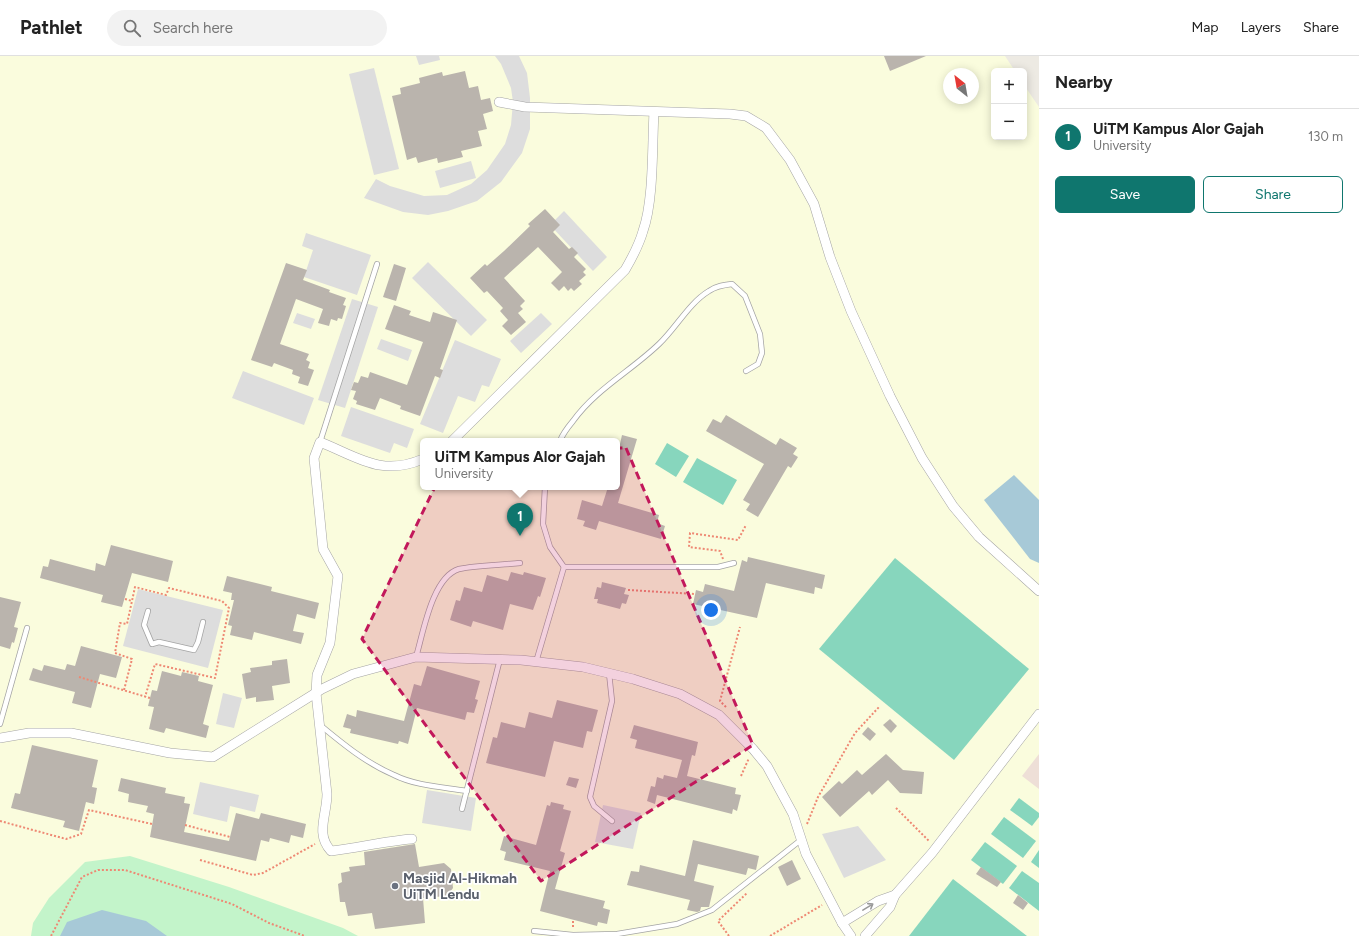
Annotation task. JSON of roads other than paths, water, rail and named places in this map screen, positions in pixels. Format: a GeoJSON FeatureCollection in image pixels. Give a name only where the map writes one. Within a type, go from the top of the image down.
{"type":"FeatureCollection","features":[{"type":"Feature","properties":{"kind":"street"},"geometry":{"type":"LineString","coordinates":[[499,102],[525,107],[730,114],[746,116],[766,128],[790,160],[814,204],[830,257],[850,311],[890,396],[922,458],[953,506],[979,537],[1039,591]]}},
{"type":"Feature","properties":{"kind":"street"},"geometry":{"type":"LineString","coordinates":[[455,438],[625,270],[636,251],[644,230],[649,201],[654,112]]}},
{"type":"Feature","properties":{"kind":"street"},"geometry":{"type":"LineString","coordinates":[[412,839],[380,842],[357,848],[331,851],[323,840],[322,832],[328,794],[316,693],[317,675],[330,643],[338,576],[323,549],[314,458],[320,442],[385,467],[414,463],[420,460]]}},
{"type":"Feature","properties":{"kind":"street"},"geometry":{"type":"LineString","coordinates":[[0,738],[29,733],[71,733],[170,754],[213,757],[316,693],[353,674],[416,657],[500,659],[582,667],[609,673],[680,694],[719,715],[753,749],[767,766],[793,814],[806,854],[831,899],[842,923],[851,936]]}},
{"type":"Feature","properties":{"kind":"street"},"geometry":{"type":"LineString","coordinates":[[865,936],[890,907],[895,895],[936,847],[1039,714]]}},
{"type":"Feature","properties":{"kind":"street"},"geometry":{"type":"LineString","coordinates":[[842,923],[878,901],[895,895]]}},
{"type":"Feature","properties":{"kind":"lane"},"geometry":{"type":"LineString","coordinates":[[320,442],[377,264]]}},
{"type":"Feature","properties":{"kind":"lane"},"geometry":{"type":"LineString","coordinates":[[562,438],[584,406],[609,383],[637,364],[660,343],[694,304],[709,291],[720,286],[732,284],[746,296],[760,334],[762,353],[758,364],[746,371]]}},
{"type":"Feature","properties":{"kind":"lane"},"geometry":{"type":"LineString","coordinates":[[546,490],[544,524],[550,547],[564,567]]}},
{"type":"Feature","properties":{"kind":"lane"},"geometry":{"type":"LineString","coordinates":[[416,657],[437,588],[446,577],[458,570],[520,563]]}},
{"type":"Feature","properties":{"kind":"lane"},"geometry":{"type":"LineString","coordinates":[[564,567],[718,567],[734,563]]}},
{"type":"Feature","properties":{"kind":"lane"},"geometry":{"type":"LineString","coordinates":[[536,662],[564,567]]}},
{"type":"Feature","properties":{"kind":"lane"},"geometry":{"type":"LineString","coordinates":[[148,611],[144,625],[146,633],[152,644],[160,642],[194,650],[198,642],[203,622]]}},
{"type":"Feature","properties":{"kind":"lane"},"geometry":{"type":"LineString","coordinates":[[0,724],[26,628]]}},
{"type":"Feature","properties":{"kind":"lane"},"geometry":{"type":"LineString","coordinates":[[462,809],[500,659]]}},
{"type":"Feature","properties":{"kind":"lane"},"geometry":{"type":"LineString","coordinates":[[609,673],[612,701],[590,797],[594,806],[612,821]]}},
{"type":"Feature","properties":{"kind":"lane"},"geometry":{"type":"LineString","coordinates":[[320,725],[353,753],[395,776],[421,784],[467,791]]}},
{"type":"Feature","properties":{"kind":"lane"},"geometry":{"type":"LineString","coordinates":[[534,931],[573,935],[617,934],[677,924],[712,910],[802,839]]}},
{"type":"Feature","properties":{"kind":"water"},"geometry":{"type":"Polygon","coordinates":[[[1014,475],[1039,500],[1039,563],[1030,559],[984,500],[1014,475]]]}},
{"type":"Feature","properties":{"kind":"water"},"geometry":{"type":"Polygon","coordinates":[[[102,910],[146,921],[167,936],[60,936],[67,922],[102,910]]]}},
{"type":"Feature","properties":{"kind":"place","name":"UiTM Kampus Alor Gajah"},"geometry":{"type":"Point","coordinates":[520,536]}},
{"type":"Feature","properties":{"kind":"place","name":"Masjid Al-Hikmah UiTM Lendu"},"geometry":{"type":"Point","coordinates":[395,886]}}]}
